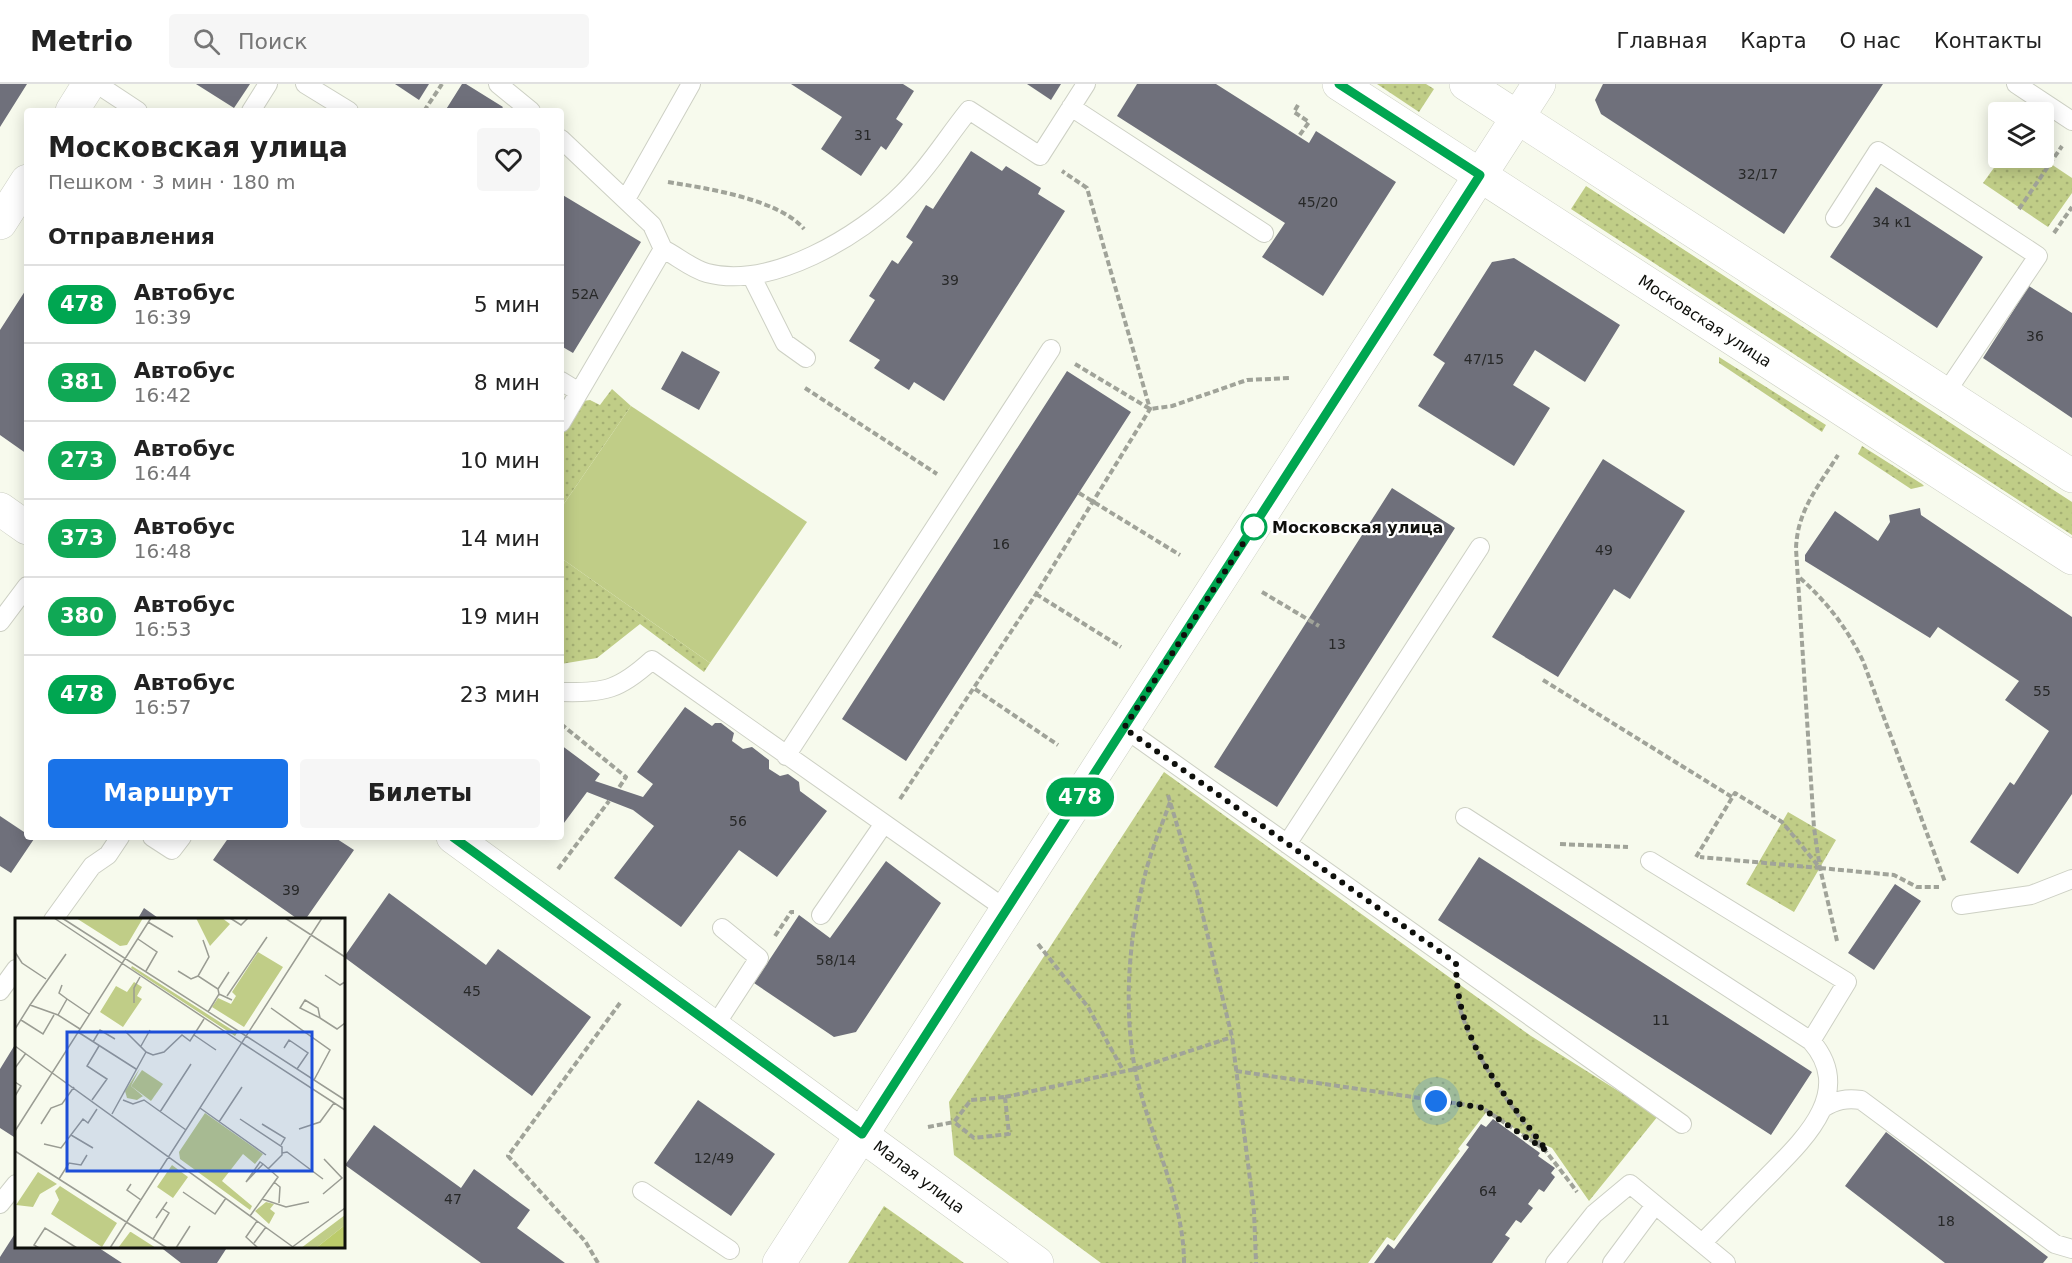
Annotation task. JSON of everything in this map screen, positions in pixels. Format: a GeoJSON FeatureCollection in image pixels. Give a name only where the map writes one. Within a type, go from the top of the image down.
{"type":"FeatureCollection","features":[{"type":"Feature","properties":{"kind":"main road"},"geometry":{"type":"LineString","coordinates":[[74,108],[89,84]]}},
{"type":"Feature","properties":{"kind":"main road","name":"Московская улица"},"geometry":{"type":"LineString","coordinates":[[1339,84],[2072,558]]}},
{"type":"Feature","properties":{"kind":"main road"},"geometry":{"type":"LineString","coordinates":[[1466,84],[2072,476]]}},
{"type":"Feature","properties":{"kind":"main road"},"geometry":{"type":"LineString","coordinates":[[779,1263],[1539,84]]}},
{"type":"Feature","properties":{"kind":"main road"},"geometry":{"type":"LineString","coordinates":[[0,223],[24,186]]}},
{"type":"Feature","properties":{"kind":"main road"},"geometry":{"type":"LineString","coordinates":[[0,509],[24,526]]}},
{"type":"Feature","properties":{"kind":"main road","name":"Малая улица"},"geometry":{"type":"LineString","coordinates":[[457,840],[1036,1263]]}},
{"type":"Feature","properties":{"kind":"lane"},"geometry":{"type":"LineString","coordinates":[[97,84],[133,108]]}},
{"type":"Feature","properties":{"kind":"lane"},"geometry":{"type":"LineString","coordinates":[[253,108],[268,84]]}},
{"type":"Feature","properties":{"kind":"lane"},"geometry":{"type":"LineString","coordinates":[[305,84],[344,108]]}},
{"type":"Feature","properties":{"kind":"lane"},"geometry":{"type":"LineString","coordinates":[[498,84],[527,108]]}},
{"type":"Feature","properties":{"kind":"lane"},"geometry":{"type":"LineString","coordinates":[[626,200],[691,84]]}},
{"type":"Feature","properties":{"kind":"lane"},"geometry":{"type":"LineString","coordinates":[[564,142],[652,225],[663,249],[705,272],[726,276],[751,275],[777,269],[819,252],[872,220],[904,192],[969,110],[1040,156],[1086,84]]}},
{"type":"Feature","properties":{"kind":"lane"},"geometry":{"type":"LineString","coordinates":[[2016,84],[2072,121]]}},
{"type":"Feature","properties":{"kind":"lane"},"geometry":{"type":"LineString","coordinates":[[1071,107],[1264,232]]}},
{"type":"Feature","properties":{"kind":"lane"},"geometry":{"type":"LineString","coordinates":[[1835,218],[1878,152],[2038,256],[1945,394]]}},
{"type":"Feature","properties":{"kind":"lane"},"geometry":{"type":"LineString","coordinates":[[564,418],[663,249]]}},
{"type":"Feature","properties":{"kind":"lane"},"geometry":{"type":"LineString","coordinates":[[751,275],[785,344],[806,358]]}},
{"type":"Feature","properties":{"kind":"lane"},"geometry":{"type":"LineString","coordinates":[[786,756],[1051,349]]}},
{"type":"Feature","properties":{"kind":"lane"},"geometry":{"type":"LineString","coordinates":[[564,383],[579,392]]}},
{"type":"Feature","properties":{"kind":"lane"},"geometry":{"type":"LineString","coordinates":[[1287,844],[1480,547]]}},
{"type":"Feature","properties":{"kind":"lane"},"geometry":{"type":"LineString","coordinates":[[0,622],[24,590]]}},
{"type":"Feature","properties":{"kind":"lane"},"geometry":{"type":"LineString","coordinates":[[564,692],[584,693],[613,688],[634,676],[652,660],[883,825],[1007,910]]}},
{"type":"Feature","properties":{"kind":"lane"},"geometry":{"type":"LineString","coordinates":[[1124,728],[1682,1124]]}},
{"type":"Feature","properties":{"kind":"lane"},"geometry":{"type":"LineString","coordinates":[[1465,817],[1811,1041],[1822,1054],[1827,1069],[1828,1086],[1823,1108],[1816,1124],[1702,1243]]}},
{"type":"Feature","properties":{"kind":"lane"},"geometry":{"type":"LineString","coordinates":[[821,915],[883,825]]}},
{"type":"Feature","properties":{"kind":"lane"},"geometry":{"type":"LineString","coordinates":[[54,918],[92,866],[108,855],[118,840]]}},
{"type":"Feature","properties":{"kind":"lane"},"geometry":{"type":"LineString","coordinates":[[157,840],[172,850],[180,840]]}},
{"type":"Feature","properties":{"kind":"lane"},"geometry":{"type":"LineString","coordinates":[[1650,861],[1847,982],[1811,1041]]}},
{"type":"Feature","properties":{"kind":"lane"},"geometry":{"type":"LineString","coordinates":[[1961,905],[2031,895],[2072,879]]}},
{"type":"Feature","properties":{"kind":"lane"},"geometry":{"type":"LineString","coordinates":[[714,1027],[759,958],[722,928]]}},
{"type":"Feature","properties":{"kind":"lane"},"geometry":{"type":"LineString","coordinates":[[0,991],[15,970]]}},
{"type":"Feature","properties":{"kind":"lane"},"geometry":{"type":"LineString","coordinates":[[1823,1108],[1834,1101],[1847,1098],[1861,1100],[2055,1245],[2072,1249]]}},
{"type":"Feature","properties":{"kind":"lane"},"geometry":{"type":"LineString","coordinates":[[1555,1263],[1594,1214],[1630,1184],[1726,1263]]}},
{"type":"Feature","properties":{"kind":"lane"},"geometry":{"type":"LineString","coordinates":[[0,1204],[15,1185]]}},
{"type":"Feature","properties":{"kind":"lane"},"geometry":{"type":"LineString","coordinates":[[642,1191],[730,1250]]}},
{"type":"Feature","properties":{"kind":"lane"},"geometry":{"type":"LineString","coordinates":[[1612,1263],[1655,1204]]}},
{"type":"Feature","properties":{"kind":"path"},"geometry":{"type":"LineString","coordinates":[[427,108],[442,84]]}},
{"type":"Feature","properties":{"kind":"path"},"geometry":{"type":"LineString","coordinates":[[1298,105],[1294,112],[1310,122],[1299,136]]}},
{"type":"Feature","properties":{"kind":"path"},"geometry":{"type":"LineString","coordinates":[[2003,232],[2066,139]]}},
{"type":"Feature","properties":{"kind":"path"},"geometry":{"type":"LineString","coordinates":[[883,825],[1036,594],[1150,409],[1087,188],[1040,156]]}},
{"type":"Feature","properties":{"kind":"path"},"geometry":{"type":"LineString","coordinates":[[640,178],[709,188],[782,213],[799,223],[819,252]]}},
{"type":"Feature","properties":{"kind":"path"},"geometry":{"type":"LineString","coordinates":[[785,344],[785,375],[960,489]]}},
{"type":"Feature","properties":{"kind":"path"},"geometry":{"type":"LineString","coordinates":[[1051,349],[1150,409],[1172,406],[1247,380],[1291,378]]}},
{"type":"Feature","properties":{"kind":"path"},"geometry":{"type":"LineString","coordinates":[[1838,455],[1802,512],[1797,527],[1814,828],[1820,868],[1847,982]]}},
{"type":"Feature","properties":{"kind":"path"},"geometry":{"type":"LineString","coordinates":[[1079,492],[1092,503],[1180,555]]}},
{"type":"Feature","properties":{"kind":"path"},"geometry":{"type":"LineString","coordinates":[[1758,863],[1894,875],[1917,887],[1947,888],[1863,661],[1851,637],[1834,612],[1800,578]]}},
{"type":"Feature","properties":{"kind":"path"},"geometry":{"type":"LineString","coordinates":[[1262,592],[1319,626]]}},
{"type":"Feature","properties":{"kind":"path"},"geometry":{"type":"LineString","coordinates":[[1036,594],[1121,647]]}},
{"type":"Feature","properties":{"kind":"path"},"geometry":{"type":"LineString","coordinates":[[1543,680],[1732,797]]}},
{"type":"Feature","properties":{"kind":"path"},"geometry":{"type":"LineString","coordinates":[[975,689],[1058,745]]}},
{"type":"Feature","properties":{"kind":"path"},"geometry":{"type":"LineString","coordinates":[[564,726],[626,777],[618,789]]}},
{"type":"Feature","properties":{"kind":"path"},"geometry":{"type":"LineString","coordinates":[[1167,792],[1197,891],[1232,1037],[1254,1211],[1256,1263]]}},
{"type":"Feature","properties":{"kind":"path"},"geometry":{"type":"LineString","coordinates":[[1696,857],[1735,793],[1782,822],[1820,868]]}},
{"type":"Feature","properties":{"kind":"path"},"geometry":{"type":"LineString","coordinates":[[558,870],[609,801]]}},
{"type":"Feature","properties":{"kind":"path"},"geometry":{"type":"LineString","coordinates":[[1170,802],[1146,871],[1134,935],[1129,1006],[1135,1069],[1177,1217],[1184,1263]]}},
{"type":"Feature","properties":{"kind":"path"},"geometry":{"type":"LineString","coordinates":[[1503,841],[1628,847],[1650,861]]}},
{"type":"Feature","properties":{"kind":"path"},"geometry":{"type":"LineString","coordinates":[[759,958],[791,912],[821,915]]}},
{"type":"Feature","properties":{"kind":"path"},"geometry":{"type":"LineString","coordinates":[[1038,944],[1088,1007],[1124,1072]]}},
{"type":"Feature","properties":{"kind":"path"},"geometry":{"type":"LineString","coordinates":[[1456,963],[1456,993],[1464,1024],[1482,1061],[1594,1214]]}},
{"type":"Feature","properties":{"kind":"path"},"geometry":{"type":"LineString","coordinates":[[598,1263],[585,1241],[508,1156],[620,1003]]}},
{"type":"Feature","properties":{"kind":"path"},"geometry":{"type":"LineString","coordinates":[[928,1127],[954,1122],[971,1100],[1005,1097],[1124,1072],[1232,1037]]}},
{"type":"Feature","properties":{"kind":"path"},"geometry":{"type":"LineString","coordinates":[[1236,1071],[1480,1107],[1547,1151]]}},
{"type":"Feature","properties":{"kind":"path"},"geometry":{"type":"LineString","coordinates":[[954,1122],[974,1138],[1009,1134],[1005,1097]]}},
{"type":"Feature","properties":{"kind":"green space"},"geometry":{"type":"Polygon","coordinates":[[[1377,84],[1426,84],[1434,89],[1419,112],[1377,84]]]}},
{"type":"Feature","properties":{"kind":"green space"},"geometry":{"type":"Polygon","coordinates":[[[2054,166],[2072,178],[2072,193],[2048,227],[1983,183],[1994,168],[2054,168],[2054,166]]]}},
{"type":"Feature","properties":{"kind":"green space"},"geometry":{"type":"Polygon","coordinates":[[[1586,186],[2072,502],[2072,535],[1571,209],[1586,186]]]}},
{"type":"Feature","properties":{"kind":"green space"},"geometry":{"type":"Polygon","coordinates":[[[1719,357],[1826,425],[1822,432],[1719,363],[1719,357]]]}},
{"type":"Feature","properties":{"kind":"green space"},"geometry":{"type":"Polygon","coordinates":[[[612,389],[631,406],[564,504],[564,431],[583,401],[590,400],[600,405],[612,389]]]}},
{"type":"Feature","properties":{"kind":"green space"},"geometry":{"type":"Polygon","coordinates":[[[631,406],[807,522],[710,663],[564,560],[564,504],[631,406]]]}},
{"type":"Feature","properties":{"kind":"green space"},"geometry":{"type":"Polygon","coordinates":[[[1862,446],[1924,486],[1911,489],[1858,454],[1862,446]]]}},
{"type":"Feature","properties":{"kind":"green space"},"geometry":{"type":"Polygon","coordinates":[[[564,560],[710,663],[704,672],[640,624],[597,658],[564,664],[564,560]]]}},
{"type":"Feature","properties":{"kind":"green space"},"geometry":{"type":"Polygon","coordinates":[[[1164,772],[1531,1036],[1658,1116],[1589,1201],[1552,1148],[1525,1136],[1488,1110],[1394,1241],[1387,1237],[1368,1263],[1101,1263],[954,1155],[949,1102],[1164,772]]]}},
{"type":"Feature","properties":{"kind":"green space"},"geometry":{"type":"Polygon","coordinates":[[[1788,812],[1836,840],[1794,912],[1746,884],[1788,812]]]}},
{"type":"Feature","properties":{"kind":"green space"},"geometry":{"type":"Polygon","coordinates":[[[884,1206],[964,1263],[848,1263],[884,1206]]]}},
{"type":"Feature","properties":{"kind":"building"},"geometry":{"type":"Polygon","coordinates":[[[0,84],[27,84],[0,127],[0,84]]]}},
{"type":"Feature","properties":{"kind":"building"},"geometry":{"type":"Polygon","coordinates":[[[196,84],[250,84],[234,108],[196,84]]]}},
{"type":"Feature","properties":{"kind":"building"},"geometry":{"type":"Polygon","coordinates":[[[395,84],[429,84],[419,100],[395,84]]]}},
{"type":"Feature","properties":{"kind":"building"},"geometry":{"type":"Polygon","coordinates":[[[462,84],[466,84],[503,107],[502,108],[447,108],[462,84]]]}},
{"type":"Feature","properties":{"kind":"building"},"geometry":{"type":"Polygon","coordinates":[[[791,84],[903,84],[914,91],[896,119],[903,124],[886,150],[881,146],[861,176],[821,149],[842,117],[791,84]]]}},
{"type":"Feature","properties":{"kind":"building"},"geometry":{"type":"Polygon","coordinates":[[[1027,84],[1061,84],[1051,100],[1027,84]]]}},
{"type":"Feature","properties":{"kind":"building"},"geometry":{"type":"Polygon","coordinates":[[[1137,84],[1216,84],[1309,143],[1316,131],[1396,182],[1323,296],[1262,257],[1285,223],[1117,116],[1137,84]]]}},
{"type":"Feature","properties":{"kind":"building"},"geometry":{"type":"Polygon","coordinates":[[[1603,84],[1883,84],[1784,234],[1601,114],[1595,100],[1603,84]]]}},
{"type":"Feature","properties":{"kind":"building"},"geometry":{"type":"Polygon","coordinates":[[[971,151],[1002,171],[1006,166],[1041,188],[1038,194],[1065,211],[944,401],[914,382],[909,390],[874,368],[880,360],[849,341],[875,300],[869,296],[892,260],[898,264],[913,242],[906,237],[926,205],[933,209],[971,151]]]}},
{"type":"Feature","properties":{"kind":"building"},"geometry":{"type":"Polygon","coordinates":[[[1876,187],[1983,257],[1937,328],[1830,257],[1876,187]]]}},
{"type":"Feature","properties":{"kind":"building"},"geometry":{"type":"Polygon","coordinates":[[[564,196],[641,242],[573,353],[564,348],[564,196]]]}},
{"type":"Feature","properties":{"kind":"building"},"geometry":{"type":"Polygon","coordinates":[[[1514,258],[1620,325],[1585,382],[1535,350],[1513,385],[1550,408],[1514,466],[1418,406],[1445,363],[1433,355],[1492,262],[1514,258]]]}},
{"type":"Feature","properties":{"kind":"building"},"geometry":{"type":"Polygon","coordinates":[[[2029,286],[2072,313],[2072,418],[1983,358],[2029,286]]]}},
{"type":"Feature","properties":{"kind":"building"},"geometry":{"type":"Polygon","coordinates":[[[24,293],[24,452],[0,435],[0,330],[24,293]]]}},
{"type":"Feature","properties":{"kind":"building"},"geometry":{"type":"Polygon","coordinates":[[[682,351],[720,372],[699,410],[661,389],[682,351]]]}},
{"type":"Feature","properties":{"kind":"building"},"geometry":{"type":"Polygon","coordinates":[[[1067,371],[1131,412],[906,761],[842,719],[1067,371]]]}},
{"type":"Feature","properties":{"kind":"building"},"geometry":{"type":"Polygon","coordinates":[[[1603,459],[1685,511],[1630,599],[1614,589],[1558,677],[1492,637],[1603,459]]]}},
{"type":"Feature","properties":{"kind":"building"},"geometry":{"type":"Polygon","coordinates":[[[1392,488],[1455,528],[1277,807],[1214,767],[1392,488]]]}},
{"type":"Feature","properties":{"kind":"building"},"geometry":{"type":"Polygon","coordinates":[[[1920,508],[1921,515],[2072,617],[2072,794],[2018,874],[1970,842],[2010,782],[2014,785],[2049,731],[2005,700],[2019,681],[1938,627],[1930,638],[1805,561],[1805,555],[1835,511],[1878,541],[1890,522],[1889,515],[1920,508]]]}},
{"type":"Feature","properties":{"kind":"building"},"geometry":{"type":"Polygon","coordinates":[[[685,707],[712,726],[715,723],[721,723],[734,733],[732,741],[743,749],[752,747],[769,760],[769,769],[780,776],[788,774],[799,782],[800,791],[827,811],[777,877],[739,850],[681,927],[614,878],[654,826],[633,810],[587,792],[564,823],[564,747],[600,774],[595,781],[643,797],[653,784],[637,772],[685,707]]]}},
{"type":"Feature","properties":{"kind":"building"},"geometry":{"type":"Polygon","coordinates":[[[0,816],[24,832],[24,840],[33,840],[11,873],[0,866],[0,816]]]}},
{"type":"Feature","properties":{"kind":"building"},"geometry":{"type":"Polygon","coordinates":[[[227,840],[339,840],[354,850],[306,918],[296,918],[213,860],[227,840]]]}},
{"type":"Feature","properties":{"kind":"building"},"geometry":{"type":"Polygon","coordinates":[[[1479,857],[1812,1072],[1771,1135],[1438,920],[1479,857]]]}},
{"type":"Feature","properties":{"kind":"building"},"geometry":{"type":"Polygon","coordinates":[[[886,861],[941,903],[856,1032],[834,1037],[754,983],[799,915],[830,938],[886,861]]]}},
{"type":"Feature","properties":{"kind":"building"},"geometry":{"type":"Polygon","coordinates":[[[1895,884],[1921,901],[1874,970],[1848,953],[1895,884]]]}},
{"type":"Feature","properties":{"kind":"building"},"geometry":{"type":"Polygon","coordinates":[[[389,893],[486,965],[498,949],[591,1017],[532,1096],[345,956],[389,893]]]}},
{"type":"Feature","properties":{"kind":"building"},"geometry":{"type":"Polygon","coordinates":[[[144,908],[158,918],[138,918],[144,908]]]}},
{"type":"Feature","properties":{"kind":"building"},"geometry":{"type":"Polygon","coordinates":[[[15,1045],[14,1137],[0,1128],[0,1069],[15,1045]]]}},
{"type":"Feature","properties":{"kind":"building"},"geometry":{"type":"Polygon","coordinates":[[[698,1100],[775,1154],[731,1216],[654,1163],[698,1100]]]}},
{"type":"Feature","properties":{"kind":"building"},"geometry":{"type":"Polygon","coordinates":[[[1493,1119],[1540,1153],[1538,1156],[1555,1168],[1551,1173],[1555,1177],[1544,1192],[1539,1189],[1528,1204],[1533,1208],[1521,1223],[1516,1220],[1505,1235],[1510,1238],[1492,1263],[1374,1263],[1388,1244],[1394,1249],[1469,1147],[1466,1145],[1481,1124],[1486,1127],[1493,1119]]]}},
{"type":"Feature","properties":{"kind":"building"},"geometry":{"type":"Polygon","coordinates":[[[374,1125],[461,1188],[474,1169],[530,1210],[517,1228],[565,1263],[481,1263],[345,1165],[374,1125]]]}},
{"type":"Feature","properties":{"kind":"building"},"geometry":{"type":"Polygon","coordinates":[[[1886,1132],[2048,1257],[2043,1263],[1945,1263],[1845,1186],[1886,1132]]]}},
{"type":"Feature","properties":{"kind":"building"},"geometry":{"type":"Polygon","coordinates":[[[15,1234],[15,1248],[99,1248],[122,1263],[0,1263],[0,1257],[15,1234]]]}},
{"type":"Feature","properties":{"kind":"building"},"geometry":{"type":"Polygon","coordinates":[[[162,1248],[227,1248],[217,1263],[181,1263],[162,1248]]]}},
{"type":"Feature","properties":{"kind":"bus line","name":"478"},"geometry":{"type":"LineString","coordinates":[[457,840],[862,1134],[1480,175],[1339,84]]}},
{"type":"Feature","properties":{"kind":"place","name":"Московская улица"},"geometry":{"type":"Point","coordinates":[1254,527]}},
{"type":"Feature","properties":{"kind":"route"},"geometry":{"type":"LineString","coordinates":[[1254,527],[1257,522],[1124,728],[1456,963],[1456,993],[1464,1024],[1482,1061],[1547,1151],[1480,1107],[1436,1101]]}}]}
